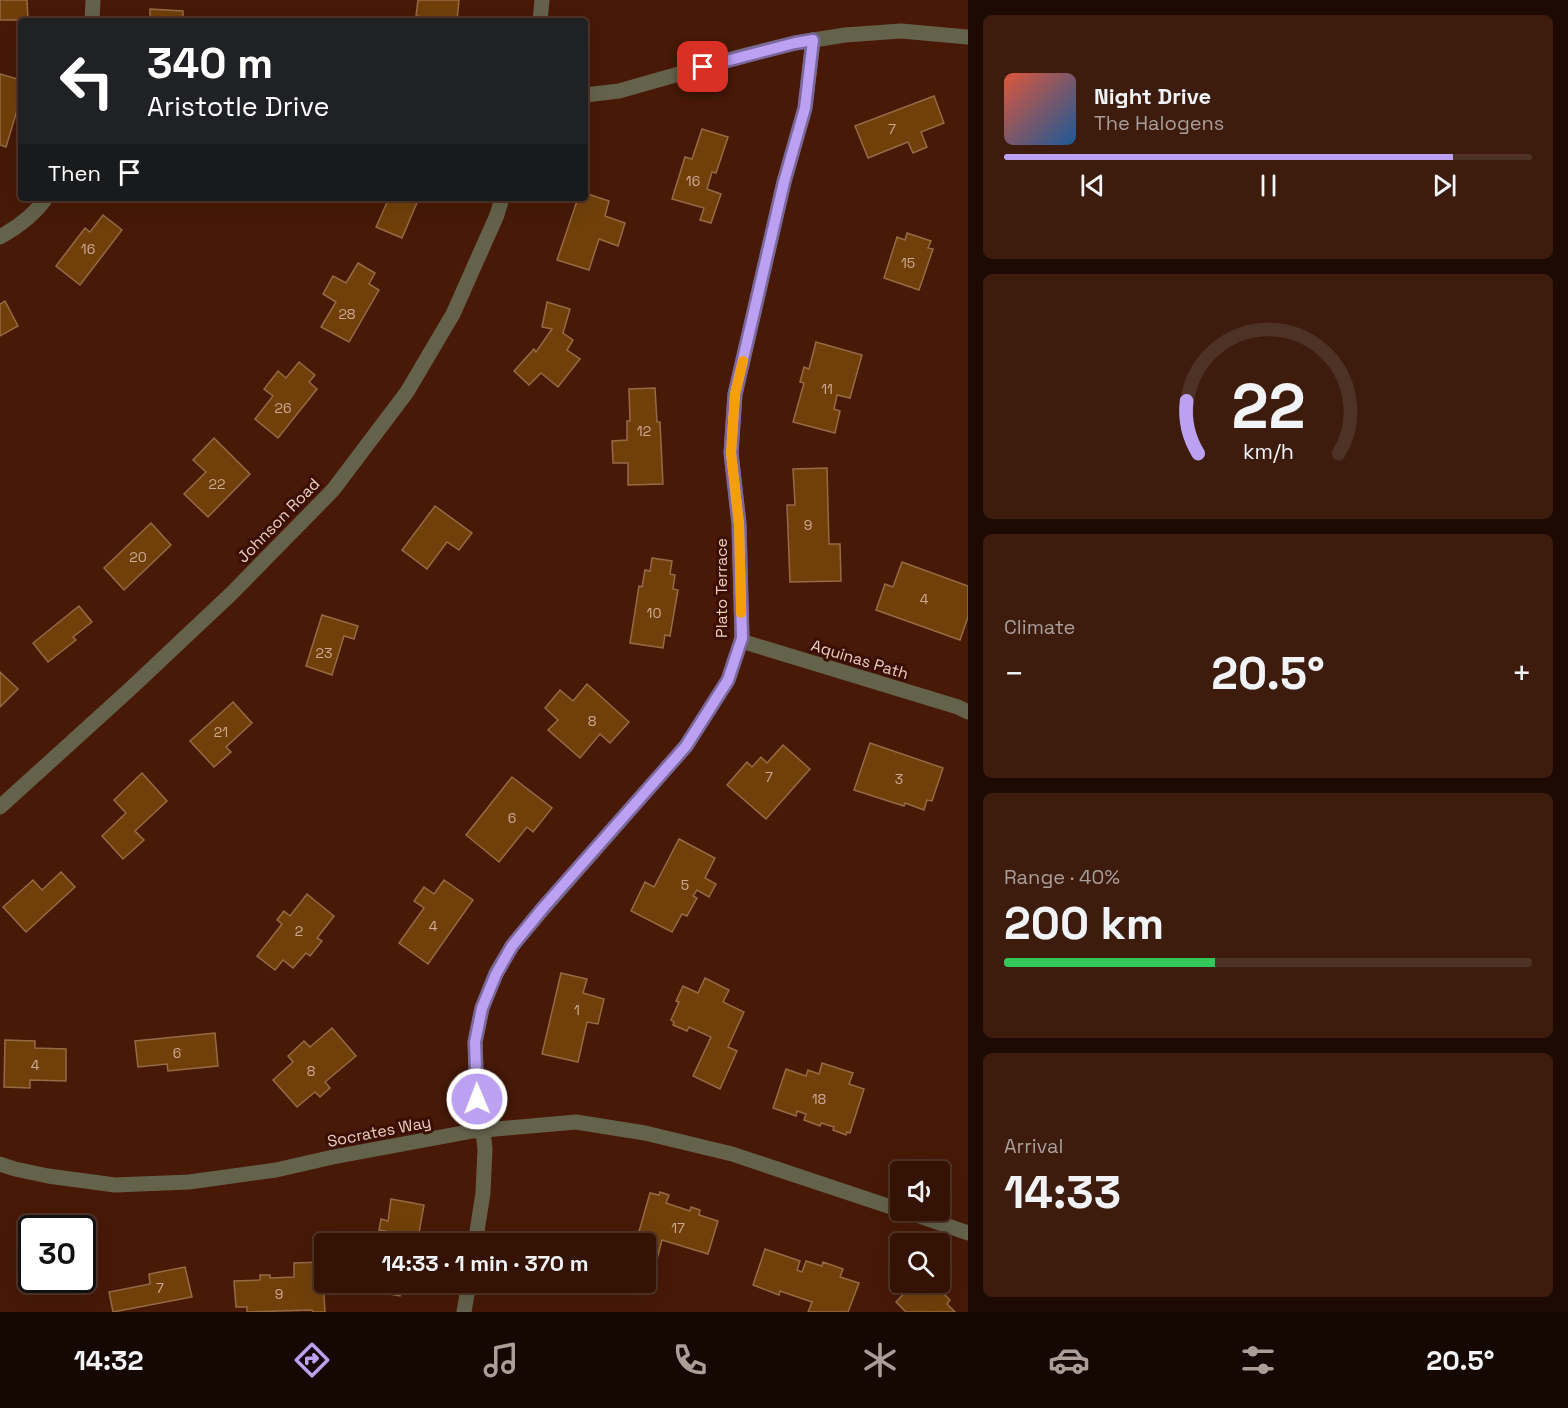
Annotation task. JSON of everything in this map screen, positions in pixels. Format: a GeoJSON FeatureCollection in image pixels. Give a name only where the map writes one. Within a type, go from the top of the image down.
{"type":"FeatureCollection","features":[{"type":"Feature","properties":{"kind":"street"},"geometry":{"type":"LineString","coordinates":[[92,18],[93,0]]}},
{"type":"Feature","properties":{"kind":"street"},"geometry":{"type":"LineString","coordinates":[[540,18],[542,0]]}},
{"type":"Feature","properties":{"kind":"street"},"geometry":{"type":"LineString","coordinates":[[588,95],[619,91],[746,55],[813,40],[901,31],[968,37]]}},
{"type":"Feature","properties":{"kind":"street","name":"Plato Terrace"},"geometry":{"type":"LineString","coordinates":[[477,1233],[483,1193],[485,1149],[477,1099],[475,1042],[482,1008],[496,974],[512,946],[543,908],[686,746],[728,680],[742,638],[739,524],[731,453],[735,394],[784,182],[805,108],[813,40]]}},
{"type":"Feature","properties":{"kind":"street"},"geometry":{"type":"LineString","coordinates":[[0,237],[18,225],[44,201]]}},
{"type":"Feature","properties":{"kind":"street","name":"Johnson Road"},"geometry":{"type":"LineString","coordinates":[[0,807],[232,593],[333,490],[407,392],[453,314],[501,201]]}},
{"type":"Feature","properties":{"kind":"street","name":"Aquinas Path"},"geometry":{"type":"LineString","coordinates":[[741,641],[968,712]]}},
{"type":"Feature","properties":{"kind":"street","name":"Socrates Way"},"geometry":{"type":"LineString","coordinates":[[0,1164],[48,1176],[115,1185],[189,1182],[276,1170],[333,1157],[483,1130],[576,1122],[645,1133],[732,1154],[890,1206]]}},
{"type":"Feature","properties":{"kind":"street","name":"Socrates Way"},"geometry":{"type":"LineString","coordinates":[[933,1221],[968,1233]]}},
{"type":"Feature","properties":{"kind":"street"},"geometry":{"type":"LineString","coordinates":[[464,1312],[467,1293]]}},
{"type":"Feature","properties":{"kind":"building"},"geometry":{"type":"Polygon","coordinates":[[[0,0],[27,0],[28,18],[0,20],[0,0]]]}},
{"type":"Feature","properties":{"kind":"building"},"geometry":{"type":"Polygon","coordinates":[[[418,0],[459,0],[457,18],[416,16],[418,0]]]}},
{"type":"Feature","properties":{"kind":"building"},"geometry":{"type":"Polygon","coordinates":[[[150,9],[183,11],[183,18],[150,18],[150,9]]]}},
{"type":"Feature","properties":{"kind":"building"},"geometry":{"type":"Polygon","coordinates":[[[0,74],[18,79],[18,107],[6,147],[0,145],[0,74]]]}},
{"type":"Feature","properties":{"kind":"building"},"geometry":{"type":"Polygon","coordinates":[[[934,96],[944,123],[921,132],[927,147],[913,153],[908,142],[868,158],[855,126],[934,96]]]}},
{"type":"Feature","properties":{"kind":"building"},"geometry":{"type":"Polygon","coordinates":[[[702,129],[728,137],[716,173],[712,172],[707,189],[721,194],[711,223],[700,220],[704,208],[672,199],[685,157],[692,159],[702,129]]]}},
{"type":"Feature","properties":{"kind":"building"},"geometry":{"type":"Polygon","coordinates":[[[588,194],[609,201],[605,216],[625,223],[618,246],[599,239],[589,270],[557,260],[577,201],[588,201],[588,194]]]}},
{"type":"Feature","properties":{"kind":"building"},"geometry":{"type":"Polygon","coordinates":[[[388,201],[418,201],[402,238],[376,227],[388,201]]]}},
{"type":"Feature","properties":{"kind":"building"},"geometry":{"type":"Polygon","coordinates":[[[103,215],[122,230],[80,285],[56,266],[85,228],[90,232],[103,215]]]}},
{"type":"Feature","properties":{"kind":"building"},"geometry":{"type":"Polygon","coordinates":[[[907,233],[931,241],[928,248],[933,249],[919,290],[884,278],[897,237],[905,240],[907,233]]]}},
{"type":"Feature","properties":{"kind":"building"},"geometry":{"type":"Polygon","coordinates":[[[358,263],[375,273],[369,284],[379,290],[349,342],[321,327],[336,302],[323,294],[333,276],[346,283],[358,263]]]}},
{"type":"Feature","properties":{"kind":"building"},"geometry":{"type":"Polygon","coordinates":[[[5,301],[18,326],[0,336],[0,304],[5,301]]]}},
{"type":"Feature","properties":{"kind":"building"},"geometry":{"type":"Polygon","coordinates":[[[547,302],[570,309],[563,333],[573,340],[567,350],[580,359],[558,387],[541,373],[529,385],[514,371],[534,349],[536,352],[552,329],[542,327],[547,302]]]}},
{"type":"Feature","properties":{"kind":"building"},"geometry":{"type":"Polygon","coordinates":[[[816,342],[862,355],[850,398],[837,395],[834,409],[840,411],[835,433],[793,422],[804,383],[800,382],[804,367],[809,369],[816,342]]]}},
{"type":"Feature","properties":{"kind":"building"},"geometry":{"type":"Polygon","coordinates":[[[299,362],[315,375],[309,382],[317,389],[278,438],[255,419],[273,396],[264,389],[278,371],[286,378],[299,362]]]}},
{"type":"Feature","properties":{"kind":"building"},"geometry":{"type":"Polygon","coordinates":[[[655,388],[657,422],[660,422],[663,484],[628,485],[628,463],[613,463],[612,441],[627,440],[627,421],[630,421],[629,389],[655,388]]]}},
{"type":"Feature","properties":{"kind":"building"},"geometry":{"type":"Polygon","coordinates":[[[214,438],[250,474],[208,517],[184,494],[206,472],[193,460],[214,438]]]}},
{"type":"Feature","properties":{"kind":"building"},"geometry":{"type":"Polygon","coordinates":[[[827,468],[829,544],[840,544],[841,581],[790,582],[787,505],[795,505],[793,469],[827,468]]]}},
{"type":"Feature","properties":{"kind":"building"},"geometry":{"type":"Polygon","coordinates":[[[435,506],[472,533],[459,550],[447,542],[427,569],[402,550],[435,506]]]}},
{"type":"Feature","properties":{"kind":"building"},"geometry":{"type":"Polygon","coordinates":[[[151,523],[171,545],[124,590],[104,568],[151,523]]]}},
{"type":"Feature","properties":{"kind":"building"},"geometry":{"type":"Polygon","coordinates":[[[652,558],[672,561],[670,574],[675,575],[673,589],[678,590],[670,636],[665,635],[663,648],[630,643],[639,586],[642,587],[645,570],[650,571],[652,558]]]}},
{"type":"Feature","properties":{"kind":"building"},"geometry":{"type":"Polygon","coordinates":[[[902,562],[968,586],[968,617],[960,640],[876,610],[885,584],[893,587],[902,562]]]}},
{"type":"Feature","properties":{"kind":"building"},"geometry":{"type":"Polygon","coordinates":[[[79,606],[92,622],[73,637],[76,640],[48,662],[33,643],[79,606]]]}},
{"type":"Feature","properties":{"kind":"building"},"geometry":{"type":"Polygon","coordinates":[[[322,615],[358,626],[354,639],[344,636],[332,675],[306,666],[322,615]]]}},
{"type":"Feature","properties":{"kind":"building"},"geometry":{"type":"Polygon","coordinates":[[[0,672],[18,689],[0,707],[0,672]]]}},
{"type":"Feature","properties":{"kind":"building"},"geometry":{"type":"Polygon","coordinates":[[[587,684],[629,722],[610,743],[600,734],[580,758],[548,730],[558,720],[545,708],[560,690],[573,701],[587,684]]]}},
{"type":"Feature","properties":{"kind":"building"},"geometry":{"type":"Polygon","coordinates":[[[233,702],[252,723],[226,747],[231,752],[214,767],[190,741],[233,702]]]}},
{"type":"Feature","properties":{"kind":"building"},"geometry":{"type":"Polygon","coordinates":[[[870,743],[943,768],[932,801],[927,800],[924,810],[854,790],[870,743]]]}},
{"type":"Feature","properties":{"kind":"building"},"geometry":{"type":"Polygon","coordinates":[[[783,745],[810,769],[766,819],[727,785],[747,762],[752,767],[761,757],[767,763],[783,745]]]}},
{"type":"Feature","properties":{"kind":"building"},"geometry":{"type":"Polygon","coordinates":[[[142,773],[167,801],[135,831],[144,840],[123,859],[102,836],[126,813],[114,800],[142,773]]]}},
{"type":"Feature","properties":{"kind":"building"},"geometry":{"type":"Polygon","coordinates":[[[512,777],[552,808],[533,832],[527,827],[499,862],[466,835],[512,777]]]}},
{"type":"Feature","properties":{"kind":"building"},"geometry":{"type":"Polygon","coordinates":[[[679,839],[715,858],[705,878],[716,884],[709,897],[697,890],[693,896],[697,898],[687,916],[682,914],[672,932],[631,911],[645,882],[654,887],[679,839]]]}},
{"type":"Feature","properties":{"kind":"building"},"geometry":{"type":"Polygon","coordinates":[[[61,872],[75,887],[26,932],[3,907],[33,880],[42,890],[61,872]]]}},
{"type":"Feature","properties":{"kind":"building"},"geometry":{"type":"Polygon","coordinates":[[[444,880],[473,900],[428,964],[399,943],[424,908],[414,901],[424,887],[434,894],[444,880]]]}},
{"type":"Feature","properties":{"kind":"building"},"geometry":{"type":"Polygon","coordinates":[[[307,894],[334,916],[317,938],[322,941],[310,956],[306,953],[293,968],[283,960],[275,970],[257,956],[282,924],[277,920],[284,911],[290,916],[307,894]]]}},
{"type":"Feature","properties":{"kind":"building"},"geometry":{"type":"Polygon","coordinates":[[[561,973],[587,979],[583,993],[604,999],[598,1024],[587,1022],[578,1062],[542,1054],[561,973]]]}},
{"type":"Feature","properties":{"kind":"building"},"geometry":{"type":"Polygon","coordinates":[[[705,978],[729,990],[723,1002],[744,1012],[728,1047],[737,1051],[720,1089],[693,1076],[711,1037],[689,1027],[687,1031],[673,1025],[674,1022],[671,1020],[683,986],[698,993],[705,978]]]}},
{"type":"Feature","properties":{"kind":"building"},"geometry":{"type":"Polygon","coordinates":[[[332,1028],[356,1056],[325,1082],[330,1088],[320,1097],[315,1092],[297,1107],[273,1080],[293,1062],[288,1056],[304,1041],[310,1047],[332,1028]]]}},
{"type":"Feature","properties":{"kind":"building"},"geometry":{"type":"Polygon","coordinates":[[[215,1033],[218,1066],[168,1071],[167,1064],[138,1067],[135,1041],[215,1033]]]}},
{"type":"Feature","properties":{"kind":"building"},"geometry":{"type":"Polygon","coordinates":[[[5,1040],[35,1041],[35,1048],[66,1049],[66,1081],[30,1080],[30,1088],[4,1087],[5,1040]]]}},
{"type":"Feature","properties":{"kind":"building"},"geometry":{"type":"Polygon","coordinates":[[[822,1063],[853,1073],[849,1084],[864,1089],[850,1133],[847,1132],[846,1135],[833,1130],[834,1127],[821,1123],[820,1126],[804,1120],[806,1114],[797,1111],[796,1116],[773,1108],[786,1069],[806,1076],[808,1070],[819,1074],[822,1063]]]}},
{"type":"Feature","properties":{"kind":"building"},"geometry":{"type":"Polygon","coordinates":[[[660,1192],[669,1195],[666,1203],[690,1211],[691,1207],[700,1210],[699,1215],[718,1221],[708,1254],[662,1240],[656,1259],[656,1233],[639,1233],[650,1193],[659,1195],[660,1192]]]}},
{"type":"Feature","properties":{"kind":"building"},"geometry":{"type":"Polygon","coordinates":[[[391,1199],[424,1205],[419,1233],[386,1233],[386,1231],[379,1230],[381,1219],[388,1221],[391,1199]]]}},
{"type":"Feature","properties":{"kind":"building"},"geometry":{"type":"Polygon","coordinates":[[[765,1249],[800,1261],[797,1270],[802,1272],[806,1261],[822,1266],[823,1262],[843,1269],[840,1277],[859,1283],[848,1312],[808,1312],[812,1302],[780,1291],[779,1295],[753,1285],[765,1249]]]}},
{"type":"Feature","properties":{"kind":"building"},"geometry":{"type":"Polygon","coordinates":[[[314,1262],[314,1293],[324,1293],[325,1312],[313,1312],[312,1310],[247,1312],[247,1307],[236,1307],[234,1281],[260,1280],[260,1275],[270,1275],[270,1278],[294,1277],[294,1263],[314,1262]]]}},
{"type":"Feature","properties":{"kind":"building"},"geometry":{"type":"Polygon","coordinates":[[[185,1267],[192,1297],[113,1312],[109,1292],[150,1284],[149,1274],[185,1267]]]}},
{"type":"Feature","properties":{"kind":"building"},"geometry":{"type":"Polygon","coordinates":[[[383,1293],[400,1293],[400,1296],[383,1293]]]}},
{"type":"Feature","properties":{"kind":"building"},"geometry":{"type":"Polygon","coordinates":[[[905,1293],[943,1293],[950,1300],[947,1304],[955,1312],[906,1312],[896,1302],[905,1293]]]}},
{"type":"Feature","properties":{"kind":"slow traffic"},"geometry":{"type":"LineString","coordinates":[[741,613],[739,524],[731,453],[735,394],[743,361]]}},
{"type":"Feature","properties":{"kind":"route"},"geometry":{"type":"LineString","coordinates":[[477,1099],[475,1042],[482,1008],[496,974],[512,946],[599,843],[686,746],[728,680],[742,638],[739,524],[731,453],[735,394],[784,182],[805,108],[813,40],[703,67]]}}]}
